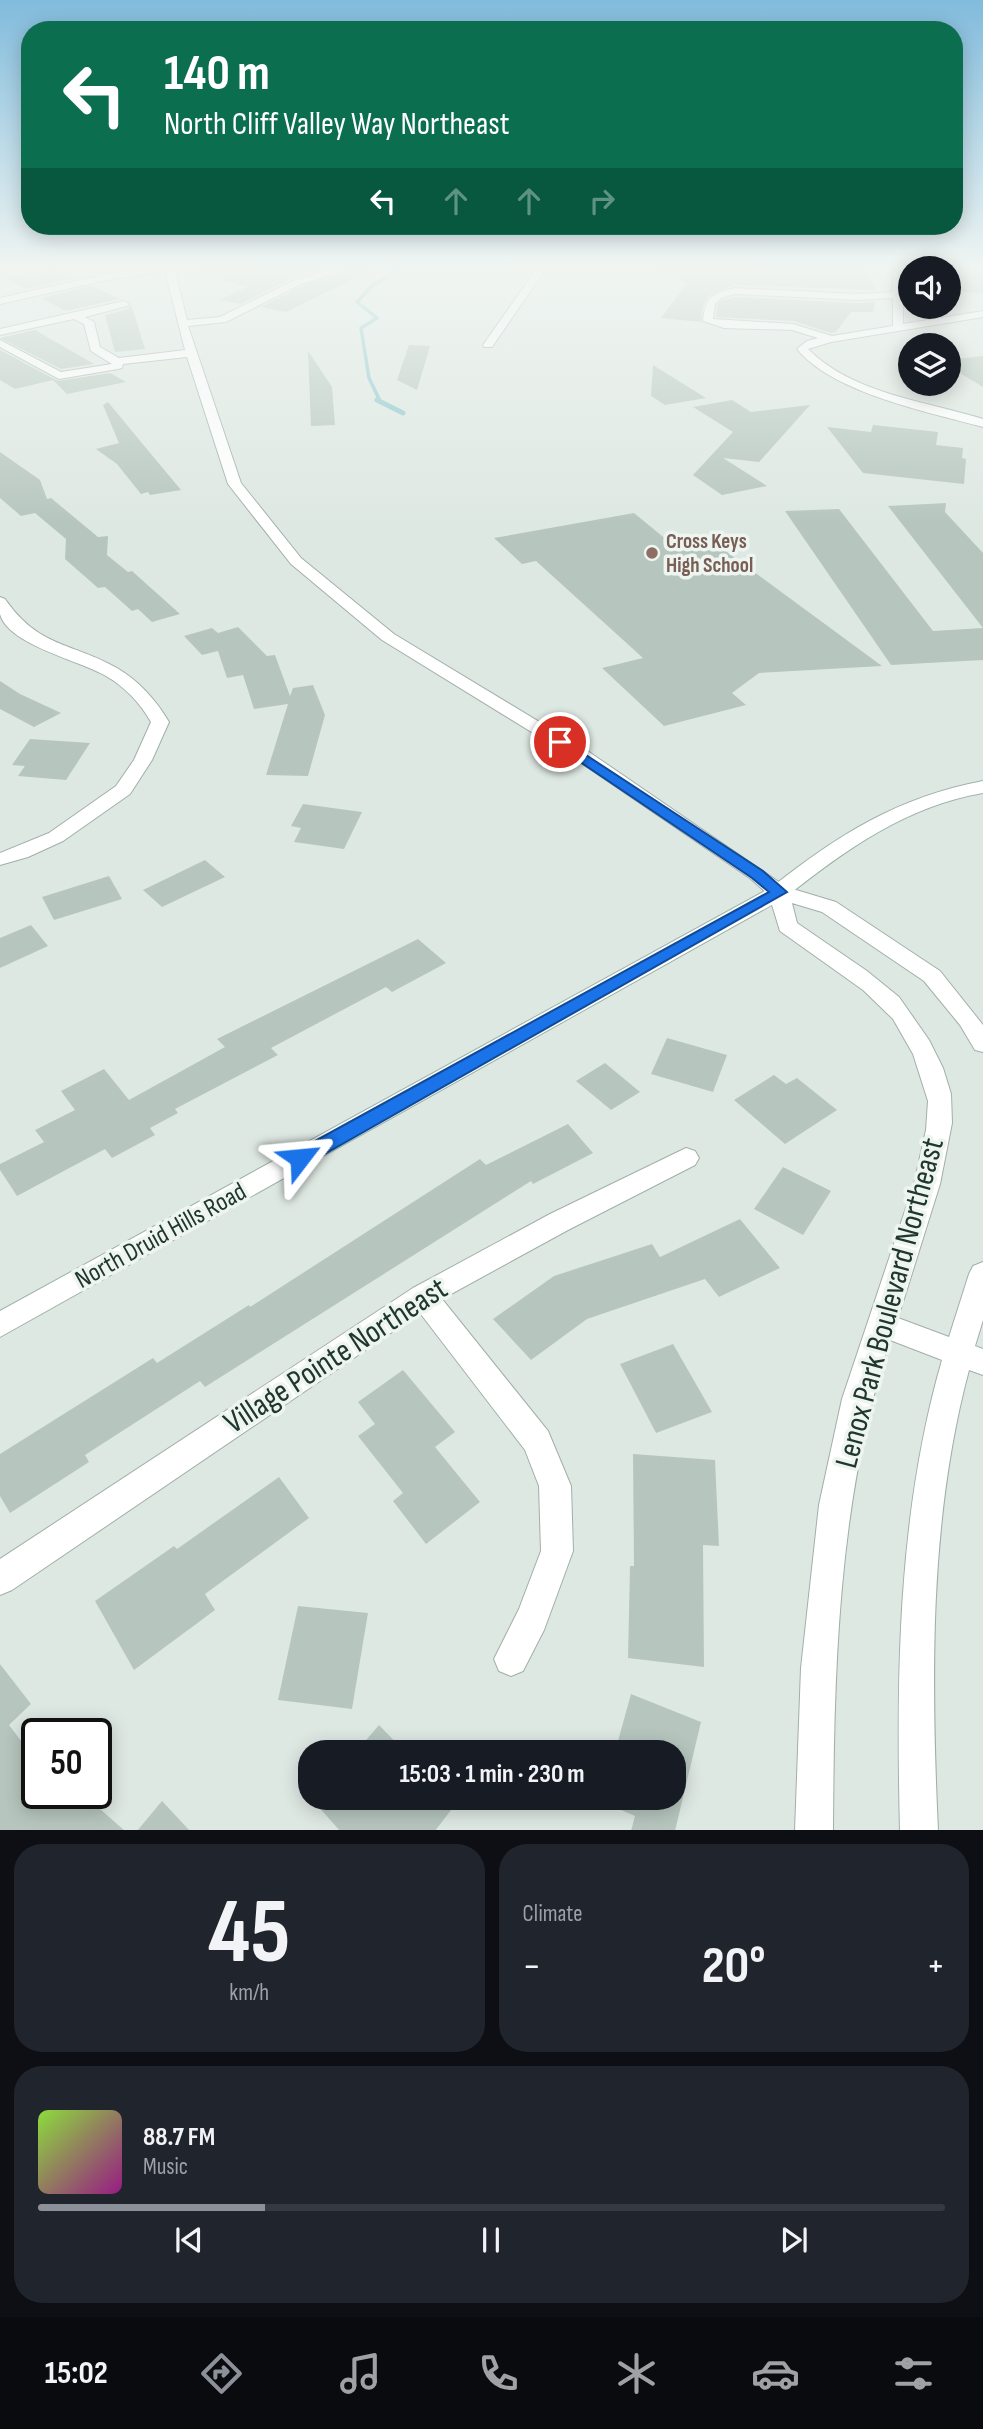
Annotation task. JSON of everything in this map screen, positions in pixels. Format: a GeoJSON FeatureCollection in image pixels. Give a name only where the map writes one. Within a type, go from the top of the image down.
{"type":"FeatureCollection","features":[{"type":"Feature","properties":{"kind":"street"},"geometry":{"type":"LineString","coordinates":[[17,352],[59,376],[117,363],[191,356]]}},
{"type":"Feature","properties":{"kind":"street"},"geometry":{"type":"LineString","coordinates":[[100,352],[117,363]]}},
{"type":"Feature","properties":{"kind":"street"},"geometry":{"type":"LineString","coordinates":[[190,352],[235,484],[303,567],[388,637],[583,756],[758,874],[779,892],[829,907],[932,976],[968,1019],[983,1044]]}},
{"type":"Feature","properties":{"kind":"street"},"geometry":{"type":"LineString","coordinates":[[804,352],[829,372],[872,390],[983,423]]}},
{"type":"Feature","properties":{"kind":"street"},"geometry":{"type":"LineString","coordinates":[[0,601],[9,619],[32,638],[105,668],[149,701],[160,722],[143,760],[122,790],[56,837],[0,859]]}},
{"type":"Feature","properties":{"kind":"street","name":"North Druid Hills Road"},"geometry":{"type":"LineString","coordinates":[[0,1325],[779,892],[827,853],[876,823],[959,790],[983,787]]}},
{"type":"Feature","properties":{"kind":"street","name":"Lenox Park Boulevard Northeast"},"geometry":{"type":"LineString","coordinates":[[779,892],[787,926],[885,995],[911,1029],[928,1060],[939,1095],[938,1129],[925,1198],[857,1400],[830,1537],[816,1726],[814,1830]]}},
{"type":"Feature","properties":{"kind":"street","name":"Village Pointe Northeast"},"geometry":{"type":"LineString","coordinates":[[0,1578],[423,1296],[559,1222],[686,1158]]}},
{"type":"Feature","properties":{"kind":"street"},"geometry":{"type":"LineString","coordinates":[[919,1830],[915,1751],[920,1564],[939,1431],[971,1358],[983,1273]]}},
{"type":"Feature","properties":{"kind":"street"},"geometry":{"type":"LineString","coordinates":[[423,1296],[537,1441],[555,1486],[557,1551],[532,1618],[511,1659]]}},
{"type":"Feature","properties":{"kind":"street"},"geometry":{"type":"LineString","coordinates":[[881,1324],[971,1358]]}},
{"type":"Feature","properties":{"kind":"building"},"geometry":{"type":"Polygon","coordinates":[[[0,352],[4,352],[58,381],[110,373],[126,382],[67,394],[53,380],[15,389],[0,380],[0,352]]]}},
{"type":"Feature","properties":{"kind":"building"},"geometry":{"type":"Polygon","coordinates":[[[28,352],[74,352],[94,364],[61,369],[28,352]]]}},
{"type":"Feature","properties":{"kind":"building"},"geometry":{"type":"Polygon","coordinates":[[[308,352],[332,387],[335,425],[311,426],[308,352]]]}},
{"type":"Feature","properties":{"kind":"building"},"geometry":{"type":"Polygon","coordinates":[[[406,352],[428,352],[417,390],[397,380],[406,352]]]}},
{"type":"Feature","properties":{"kind":"building"},"geometry":{"type":"Polygon","coordinates":[[[983,356],[983,387],[961,374],[961,359],[983,356]]]}},
{"type":"Feature","properties":{"kind":"building"},"geometry":{"type":"Polygon","coordinates":[[[653,365],[706,398],[665,405],[651,396],[653,365]]]}},
{"type":"Feature","properties":{"kind":"building"},"geometry":{"type":"Polygon","coordinates":[[[732,400],[751,412],[810,405],[759,462],[723,458],[767,486],[722,495],[693,475],[733,432],[693,407],[732,400]]]}},
{"type":"Feature","properties":{"kind":"building"},"geometry":{"type":"Polygon","coordinates":[[[108,402],[181,490],[141,494],[117,464],[96,449],[119,443],[103,405],[108,402]]]}},
{"type":"Feature","properties":{"kind":"building"},"geometry":{"type":"Polygon","coordinates":[[[873,425],[938,432],[936,445],[963,448],[962,458],[966,459],[964,484],[863,473],[827,427],[871,432],[873,425]]]}},
{"type":"Feature","properties":{"kind":"building"},"geometry":{"type":"Polygon","coordinates":[[[0,452],[40,480],[47,499],[51,498],[98,537],[108,536],[107,555],[128,572],[132,571],[180,614],[152,622],[138,609],[132,611],[105,587],[98,588],[65,559],[66,539],[35,513],[21,516],[0,498],[0,452]]]}},
{"type":"Feature","properties":{"kind":"building"},"geometry":{"type":"Polygon","coordinates":[[[946,503],[945,512],[983,553],[983,628],[888,506],[946,503]]]}},
{"type":"Feature","properties":{"kind":"building"},"geometry":{"type":"Polygon","coordinates":[[[839,509],[933,631],[983,628],[983,660],[891,665],[785,511],[839,509]]]}},
{"type":"Feature","properties":{"kind":"building"},"geometry":{"type":"Polygon","coordinates":[[[634,513],[673,545],[708,538],[882,666],[759,673],[732,693],[746,705],[664,726],[602,668],[643,658],[536,561],[522,564],[494,538],[634,513]]]}},
{"type":"Feature","properties":{"kind":"building"},"geometry":{"type":"Polygon","coordinates":[[[238,627],[267,656],[275,655],[290,696],[293,688],[313,685],[325,715],[308,776],[266,775],[288,704],[254,709],[243,675],[227,678],[218,651],[202,655],[184,636],[212,628],[218,633],[238,627]]]}},
{"type":"Feature","properties":{"kind":"building"},"geometry":{"type":"Polygon","coordinates":[[[0,681],[20,694],[61,713],[34,727],[0,709],[0,681]]]}},
{"type":"Feature","properties":{"kind":"building"},"geometry":{"type":"Polygon","coordinates":[[[30,739],[90,743],[66,780],[18,776],[25,766],[12,765],[30,739]]]}},
{"type":"Feature","properties":{"kind":"building"},"geometry":{"type":"Polygon","coordinates":[[[303,804],[362,812],[344,849],[294,842],[301,828],[291,826],[303,804]]]}},
{"type":"Feature","properties":{"kind":"building"},"geometry":{"type":"Polygon","coordinates":[[[205,860],[225,877],[162,907],[143,890],[205,860]]]}},
{"type":"Feature","properties":{"kind":"building"},"geometry":{"type":"Polygon","coordinates":[[[109,876],[122,899],[54,920],[42,897],[109,876]]]}},
{"type":"Feature","properties":{"kind":"building"},"geometry":{"type":"Polygon","coordinates":[[[31,925],[48,946],[0,968],[0,938],[31,925]]]}},
{"type":"Feature","properties":{"kind":"building"},"geometry":{"type":"Polygon","coordinates":[[[418,939],[446,963],[392,992],[386,987],[271,1048],[278,1055],[175,1109],[178,1113],[150,1128],[155,1135],[112,1158],[105,1149],[17,1196],[0,1170],[0,1164],[44,1142],[35,1130],[75,1110],[61,1091],[104,1069],[129,1100],[225,1047],[217,1039],[418,939]]]}},
{"type":"Feature","properties":{"kind":"building"},"geometry":{"type":"Polygon","coordinates":[[[667,1038],[727,1055],[713,1092],[651,1074],[667,1038]]]}},
{"type":"Feature","properties":{"kind":"building"},"geometry":{"type":"Polygon","coordinates":[[[605,1063],[640,1092],[611,1110],[576,1081],[605,1063]]]}},
{"type":"Feature","properties":{"kind":"building"},"geometry":{"type":"Polygon","coordinates":[[[774,1075],[786,1084],[797,1078],[837,1110],[785,1144],[734,1100],[774,1075]]]}},
{"type":"Feature","properties":{"kind":"building"},"geometry":{"type":"Polygon","coordinates":[[[568,1124],[593,1153],[533,1184],[531,1181],[205,1387],[200,1381],[85,1455],[89,1462],[10,1513],[0,1496],[0,1454],[153,1358],[157,1363],[249,1305],[250,1307],[480,1159],[486,1165],[568,1124]]]}},
{"type":"Feature","properties":{"kind":"building"},"geometry":{"type":"Polygon","coordinates":[[[783,1167],[831,1191],[803,1235],[754,1209],[783,1167]]]}},
{"type":"Feature","properties":{"kind":"building"},"geometry":{"type":"Polygon","coordinates":[[[740,1219],[780,1268],[719,1297],[705,1279],[587,1319],[531,1360],[493,1319],[554,1276],[652,1244],[660,1257],[740,1219]]]}},
{"type":"Feature","properties":{"kind":"building"},"geometry":{"type":"Polygon","coordinates":[[[673,1344],[712,1412],[656,1433],[620,1364],[673,1344]]]}},
{"type":"Feature","properties":{"kind":"building"},"geometry":{"type":"Polygon","coordinates":[[[403,1370],[455,1432],[435,1447],[480,1502],[426,1544],[393,1501],[403,1493],[358,1436],[375,1424],[358,1402],[403,1370]]]}},
{"type":"Feature","properties":{"kind":"building"},"geometry":{"type":"Polygon","coordinates":[[[633,1454],[715,1460],[719,1546],[703,1545],[704,1667],[628,1658],[630,1566],[634,1566],[633,1454]]]}},
{"type":"Feature","properties":{"kind":"building"},"geometry":{"type":"Polygon","coordinates":[[[279,1477],[309,1518],[205,1594],[215,1610],[134,1670],[95,1601],[174,1546],[177,1549],[279,1477]]]}},
{"type":"Feature","properties":{"kind":"building"},"geometry":{"type":"Polygon","coordinates":[[[298,1606],[368,1613],[352,1709],[278,1700],[298,1606]]]}},
{"type":"Feature","properties":{"kind":"building"},"geometry":{"type":"Polygon","coordinates":[[[0,1664],[31,1704],[9,1725],[21,1741],[21,1809],[100,1809],[124,1830],[0,1830],[0,1664]]]}},
{"type":"Feature","properties":{"kind":"building"},"geometry":{"type":"Polygon","coordinates":[[[631,1694],[701,1722],[686,1785],[686,1740],[618,1740],[631,1694]]]}},
{"type":"Feature","properties":{"kind":"building"},"geometry":{"type":"Polygon","coordinates":[[[379,1725],[393,1740],[366,1740],[379,1725]]]}},
{"type":"Feature","properties":{"kind":"building"},"geometry":{"type":"Polygon","coordinates":[[[162,1801],[189,1830],[138,1830],[162,1801]]]}},
{"type":"Feature","properties":{"kind":"building"},"geometry":{"type":"Polygon","coordinates":[[[321,1810],[451,1810],[436,1830],[339,1830],[321,1810]]]}},
{"type":"Feature","properties":{"kind":"building"},"geometry":{"type":"Polygon","coordinates":[[[621,1810],[680,1810],[675,1830],[631,1830],[635,1816],[621,1810]]]}},
{"type":"Feature","properties":{"kind":"waterway"},"geometry":{"type":"LineString","coordinates":[[365,352],[369,378],[380,401]]}},
{"type":"Feature","properties":{"kind":"waterway"},"geometry":{"type":"LineString","coordinates":[[377,400],[403,413]]}},
{"type":"Feature","properties":{"kind":"place","name":"Cross Keys High School"},"geometry":{"type":"Point","coordinates":[652,553]}},
{"type":"Feature","properties":{"kind":"route"},"geometry":{"type":"LineString","coordinates":[[300,1158],[779,892],[758,874],[560,742]]}}]}
